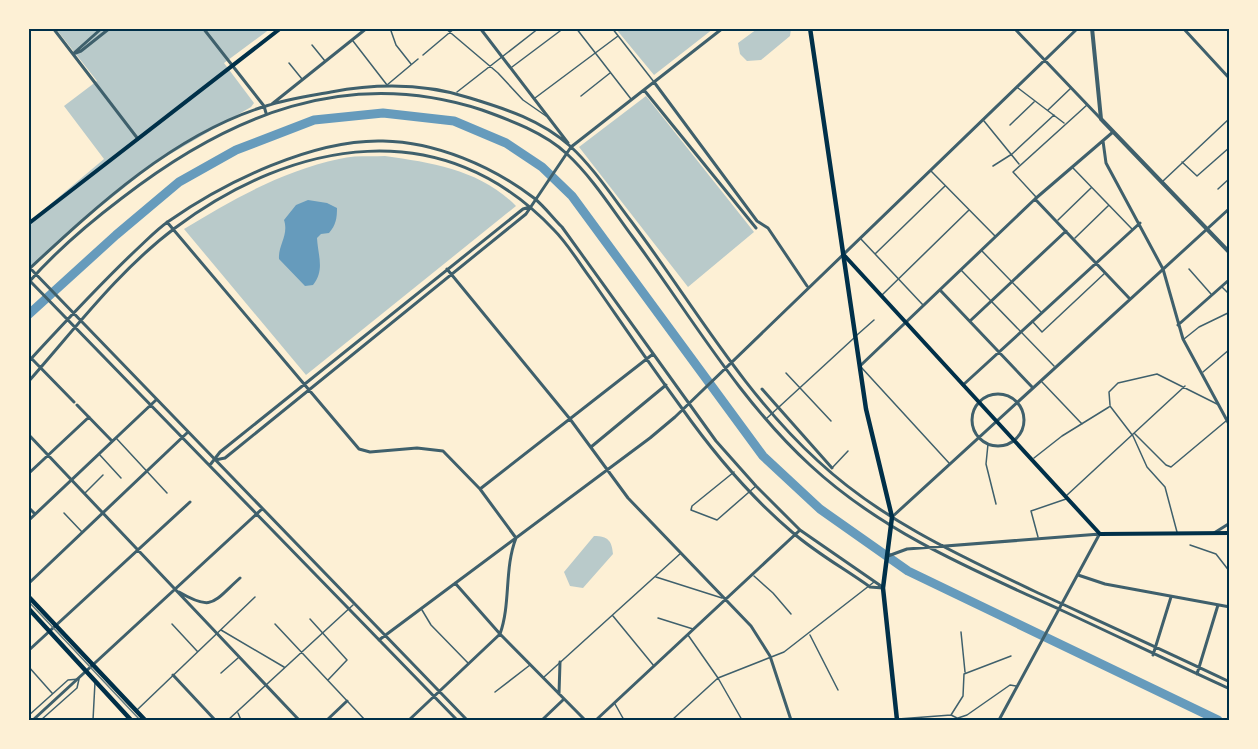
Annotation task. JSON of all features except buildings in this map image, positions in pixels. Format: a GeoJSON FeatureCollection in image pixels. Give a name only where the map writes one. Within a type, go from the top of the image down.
{"type":"FeatureCollection","features":[{"type":"Feature","properties":{"kind":"main road"},"geometry":{"type":"LineString","coordinates":[[28,224],[281,28]]}},
{"type":"Feature","properties":{"kind":"main road"},"geometry":{"type":"LineString","coordinates":[[810,28],[866,409],[892,517],[893,526],[883,588],[897,720]]}},
{"type":"Feature","properties":{"kind":"main road"},"geometry":{"type":"LineString","coordinates":[[843,254],[1100,534],[1230,533]]}},
{"type":"Feature","properties":{"kind":"main road"},"geometry":{"type":"LineString","coordinates":[[28,596],[87,671],[131,720]]}},
{"type":"Feature","properties":{"kind":"main road"},"geometry":{"type":"LineString","coordinates":[[28,608],[93,665],[146,720]]}},
{"type":"Feature","properties":{"kind":"street"},"geometry":{"type":"LineString","coordinates":[[53,28],[138,139]]}},
{"type":"Feature","properties":{"kind":"street"},"geometry":{"type":"LineString","coordinates":[[73,54],[102,28]]}},
{"type":"Feature","properties":{"kind":"street"},"geometry":{"type":"LineString","coordinates":[[73,54],[110,28]]}},
{"type":"Feature","properties":{"kind":"street"},"geometry":{"type":"LineString","coordinates":[[203,28],[264,106],[266,113]]}},
{"type":"Feature","properties":{"kind":"street"},"geometry":{"type":"LineString","coordinates":[[270,105],[367,28]]}},
{"type":"Feature","properties":{"kind":"street"},"geometry":{"type":"LineString","coordinates":[[480,28],[652,249],[772,413],[830,469],[892,517],[941,546],[1230,682]]}},
{"type":"Feature","properties":{"kind":"street"},"geometry":{"type":"LineString","coordinates":[[215,460],[225,458],[526,214],[571,147],[723,28]]}},
{"type":"Feature","properties":{"kind":"street"},"geometry":{"type":"LineString","coordinates":[[1014,28],[1230,253]]}},
{"type":"Feature","properties":{"kind":"street"},"geometry":{"type":"LineString","coordinates":[[379,639],[650,438],[1078,28]]}},
{"type":"Feature","properties":{"kind":"street"},"geometry":{"type":"LineString","coordinates":[[1092,28],[1101,119]]}},
{"type":"Feature","properties":{"kind":"street"},"geometry":{"type":"LineString","coordinates":[[1183,28],[1230,78]]}},
{"type":"Feature","properties":{"kind":"street"},"geometry":{"type":"LineString","coordinates":[[654,82],[758,221],[768,228],[808,287]]}},
{"type":"Feature","properties":{"kind":"street"},"geometry":{"type":"LineString","coordinates":[[467,720],[29,268],[155,163],[208,131],[264,106],[366,85],[426,87],[456,93],[525,116],[548,129],[571,147]]}},
{"type":"Feature","properties":{"kind":"street"},"geometry":{"type":"LineString","coordinates":[[644,90],[756,228]]}},
{"type":"Feature","properties":{"kind":"street"},"geometry":{"type":"LineString","coordinates":[[458,720],[29,281],[96,218],[160,168],[210,137],[266,113],[325,99],[371,92],[408,93],[450,99],[522,126],[566,153],[645,254],[766,419],[823,476],[893,526],[927,547],[1000,584],[1230,689]]}},
{"type":"Feature","properties":{"kind":"street"},"geometry":{"type":"LineString","coordinates":[[450,99],[456,93]]}},
{"type":"Feature","properties":{"kind":"street"},"geometry":{"type":"LineString","coordinates":[[860,366],[1036,198],[1113,132]]}},
{"type":"Feature","properties":{"kind":"street"},"geometry":{"type":"LineString","coordinates":[[28,363],[67,320],[167,222],[204,199],[263,170],[315,151],[383,141],[427,147],[465,158],[535,198],[562,227],[688,403],[756,486],[800,530],[883,588]]}},
{"type":"Feature","properties":{"kind":"street"},"geometry":{"type":"LineString","coordinates":[[1103,141],[1106,163],[1163,269],[1183,339],[1230,426]]}},
{"type":"Feature","properties":{"kind":"street"},"geometry":{"type":"LineString","coordinates":[[28,382],[117,280],[173,229],[209,206],[268,175],[345,153],[384,149],[429,156],[459,164],[502,186],[556,231],[682,409],[750,490],[795,535],[870,586],[883,588]]}},
{"type":"Feature","properties":{"kind":"street"},"geometry":{"type":"LineString","coordinates":[[697,156],[705,150]]}},
{"type":"Feature","properties":{"kind":"street"},"geometry":{"type":"LineString","coordinates":[[1036,198],[1130,299]]}},
{"type":"Feature","properties":{"kind":"street"},"geometry":{"type":"LineString","coordinates":[[209,465],[220,452],[356,342],[523,209],[530,207]]}},
{"type":"Feature","properties":{"kind":"street"},"geometry":{"type":"LineString","coordinates":[[892,517],[1230,208]]}},
{"type":"Feature","properties":{"kind":"street"},"geometry":{"type":"LineString","coordinates":[[167,222],[361,451],[417,448],[443,451],[480,489],[516,538]]}},
{"type":"Feature","properties":{"kind":"street"},"geometry":{"type":"LineString","coordinates":[[963,385],[1140,223]]}},
{"type":"Feature","properties":{"kind":"street"},"geometry":{"type":"LineString","coordinates":[[970,321],[1066,231]]}},
{"type":"Feature","properties":{"kind":"street"},"geometry":{"type":"LineString","coordinates":[[645,254],[652,249]]}},
{"type":"Feature","properties":{"kind":"street"},"geometry":{"type":"LineString","coordinates":[[447,269],[570,419],[628,498],[751,626],[770,656],[791,720]]}},
{"type":"Feature","properties":{"kind":"street"},"geometry":{"type":"LineString","coordinates":[[1178,325],[1230,279]]}},
{"type":"Feature","properties":{"kind":"street"},"geometry":{"type":"LineString","coordinates":[[940,290],[1033,388]]}},
{"type":"Feature","properties":{"kind":"street"},"geometry":{"type":"LineString","coordinates":[[675,296],[682,291]]}},
{"type":"Feature","properties":{"kind":"street"},"geometry":{"type":"LineString","coordinates":[[356,342],[361,348]]}},
{"type":"Feature","properties":{"kind":"street"},"geometry":{"type":"LineString","coordinates":[[480,489],[654,353]]}},
{"type":"Feature","properties":{"kind":"street"},"geometry":{"type":"LineString","coordinates":[[32,359],[112,441]]}},
{"type":"Feature","properties":{"kind":"street"},"geometry":{"type":"LineString","coordinates":[[590,447],[666,385]]}},
{"type":"Feature","properties":{"kind":"street"},"geometry":{"type":"LineString","coordinates":[[762,389],[830,469]]}},
{"type":"Feature","properties":{"kind":"street"},"geometry":{"type":"LineString","coordinates":[[995,394],[1011,397],[1017,402],[1024,417],[1024,426],[1014,441],[1001,446],[988,444],[978,438],[972,423],[972,415],[979,402],[995,394]]}},
{"type":"Feature","properties":{"kind":"street"},"geometry":{"type":"LineString","coordinates":[[28,521],[156,400]]}},
{"type":"Feature","properties":{"kind":"street"},"geometry":{"type":"LineString","coordinates":[[28,474],[89,417]]}},
{"type":"Feature","properties":{"kind":"street"},"geometry":{"type":"LineString","coordinates":[[250,428],[255,434]]}},
{"type":"Feature","properties":{"kind":"street"},"geometry":{"type":"LineString","coordinates":[[28,584],[188,432]]}},
{"type":"Feature","properties":{"kind":"street"},"geometry":{"type":"LineString","coordinates":[[28,434],[299,720]]}},
{"type":"Feature","properties":{"kind":"street"},"geometry":{"type":"LineString","coordinates":[[28,651],[190,502]]}},
{"type":"Feature","properties":{"kind":"street"},"geometry":{"type":"LineString","coordinates":[[28,507],[35,514]]}},
{"type":"Feature","properties":{"kind":"street"},"geometry":{"type":"LineString","coordinates":[[33,720],[262,509]]}},
{"type":"Feature","properties":{"kind":"street"},"geometry":{"type":"LineString","coordinates":[[1214,533],[1230,523]]}},
{"type":"Feature","properties":{"kind":"street"},"geometry":{"type":"LineString","coordinates":[[596,720],[800,530]]}},
{"type":"Feature","properties":{"kind":"street"},"geometry":{"type":"LineString","coordinates":[[888,556],[901,549],[1100,534]]}},
{"type":"Feature","properties":{"kind":"street"},"geometry":{"type":"LineString","coordinates":[[999,720],[1100,534]]}},
{"type":"Feature","properties":{"kind":"street"},"geometry":{"type":"LineString","coordinates":[[409,720],[500,634],[504,622],[510,555],[516,538]]}},
{"type":"Feature","properties":{"kind":"street"},"geometry":{"type":"LineString","coordinates":[[1078,575],[1105,584],[1230,607]]}},
{"type":"Feature","properties":{"kind":"street"},"geometry":{"type":"LineString","coordinates":[[1000,584],[1004,576]]}},
{"type":"Feature","properties":{"kind":"street"},"geometry":{"type":"LineString","coordinates":[[175,590],[199,604],[211,603],[240,578]]}},
{"type":"Feature","properties":{"kind":"street"},"geometry":{"type":"LineString","coordinates":[[455,583],[500,634],[585,720]]}},
{"type":"Feature","properties":{"kind":"street"},"geometry":{"type":"LineString","coordinates":[[1153,655],[1171,597]]}},
{"type":"Feature","properties":{"kind":"street"},"geometry":{"type":"LineString","coordinates":[[1197,674],[1218,605]]}},
{"type":"Feature","properties":{"kind":"street"},"geometry":{"type":"LineString","coordinates":[[1106,632],[1108,626]]}},
{"type":"Feature","properties":{"kind":"street"},"geometry":{"type":"LineString","coordinates":[[559,694],[560,662]]}},
{"type":"Feature","properties":{"kind":"street"},"geometry":{"type":"LineString","coordinates":[[173,675],[215,720]]}},
{"type":"Feature","properties":{"kind":"street"},"geometry":{"type":"LineString","coordinates":[[542,720],[564,699]]}},
{"type":"Feature","properties":{"kind":"street"},"geometry":{"type":"LineString","coordinates":[[327,720],[347,701]]}},
{"type":"Feature","properties":{"kind":"lane"},"geometry":{"type":"LineString","coordinates":[[390,28],[396,45],[411,65]]}},
{"type":"Feature","properties":{"kind":"lane"},"geometry":{"type":"LineString","coordinates":[[445,28],[490,66],[523,100],[549,118]]}},
{"type":"Feature","properties":{"kind":"lane"},"geometry":{"type":"LineString","coordinates":[[423,55],[455,28]]}},
{"type":"Feature","properties":{"kind":"lane"},"geometry":{"type":"LineString","coordinates":[[456,93],[539,28]]}},
{"type":"Feature","properties":{"kind":"lane"},"geometry":{"type":"LineString","coordinates":[[510,68],[564,28]]}},
{"type":"Feature","properties":{"kind":"lane"},"geometry":{"type":"LineString","coordinates":[[576,28],[631,100]]}},
{"type":"Feature","properties":{"kind":"lane"},"geometry":{"type":"LineString","coordinates":[[612,28],[654,82]]}},
{"type":"Feature","properties":{"kind":"lane"},"geometry":{"type":"LineString","coordinates":[[534,99],[618,36]]}},
{"type":"Feature","properties":{"kind":"lane"},"geometry":{"type":"LineString","coordinates":[[352,40],[387,85],[418,59]]}},
{"type":"Feature","properties":{"kind":"lane"},"geometry":{"type":"LineString","coordinates":[[312,45],[326,61]]}},
{"type":"Feature","properties":{"kind":"lane"},"geometry":{"type":"LineString","coordinates":[[289,63],[303,80]]}},
{"type":"Feature","properties":{"kind":"lane"},"geometry":{"type":"LineString","coordinates":[[581,96],[610,73]]}},
{"type":"Feature","properties":{"kind":"lane"},"geometry":{"type":"LineString","coordinates":[[1017,87],[1065,124]]}},
{"type":"Feature","properties":{"kind":"lane"},"geometry":{"type":"LineString","coordinates":[[1048,111],[1071,88]]}},
{"type":"Feature","properties":{"kind":"lane"},"geometry":{"type":"LineString","coordinates":[[1010,125],[1035,101]]}},
{"type":"Feature","properties":{"kind":"lane"},"geometry":{"type":"LineString","coordinates":[[1036,198],[1013,172],[1087,105]]}},
{"type":"Feature","properties":{"kind":"lane"},"geometry":{"type":"LineString","coordinates":[[993,166],[1012,154],[1054,115]]}},
{"type":"Feature","properties":{"kind":"lane"},"geometry":{"type":"LineString","coordinates":[[1161,182],[1230,118]]}},
{"type":"Feature","properties":{"kind":"lane"},"geometry":{"type":"LineString","coordinates":[[982,120],[1020,164]]}},
{"type":"Feature","properties":{"kind":"lane"},"geometry":{"type":"LineString","coordinates":[[1182,162],[1197,176],[1230,147]]}},
{"type":"Feature","properties":{"kind":"lane"},"geometry":{"type":"LineString","coordinates":[[1072,167],[1132,230]]}},
{"type":"Feature","properties":{"kind":"lane"},"geometry":{"type":"LineString","coordinates":[[930,170],[996,237]]}},
{"type":"Feature","properties":{"kind":"lane"},"geometry":{"type":"LineString","coordinates":[[1218,189],[1230,178]]}},
{"type":"Feature","properties":{"kind":"lane"},"geometry":{"type":"LineString","coordinates":[[875,254],[945,186]]}},
{"type":"Feature","properties":{"kind":"lane"},"geometry":{"type":"LineString","coordinates":[[1056,221],[1092,187]]}},
{"type":"Feature","properties":{"kind":"lane"},"geometry":{"type":"LineString","coordinates":[[1074,240],[1109,205]]}},
{"type":"Feature","properties":{"kind":"lane"},"geometry":{"type":"LineString","coordinates":[[881,296],[969,210]]}},
{"type":"Feature","properties":{"kind":"lane"},"geometry":{"type":"LineString","coordinates":[[859,238],[923,305]]}},
{"type":"Feature","properties":{"kind":"lane"},"geometry":{"type":"LineString","coordinates":[[981,250],[1042,312]]}},
{"type":"Feature","properties":{"kind":"lane"},"geometry":{"type":"LineString","coordinates":[[1189,269],[1212,294]]}},
{"type":"Feature","properties":{"kind":"lane"},"geometry":{"type":"LineString","coordinates":[[961,270],[1055,368]]}},
{"type":"Feature","properties":{"kind":"lane"},"geometry":{"type":"LineString","coordinates":[[1032,321],[1042,332],[1106,273]]}},
{"type":"Feature","properties":{"kind":"lane"},"geometry":{"type":"LineString","coordinates":[[1221,286],[1230,295]]}},
{"type":"Feature","properties":{"kind":"lane"},"geometry":{"type":"LineString","coordinates":[[1183,339],[1198,327],[1230,312]]}},
{"type":"Feature","properties":{"kind":"lane"},"geometry":{"type":"LineString","coordinates":[[766,419],[874,320]]}},
{"type":"Feature","properties":{"kind":"lane"},"geometry":{"type":"LineString","coordinates":[[1201,374],[1230,349]]}},
{"type":"Feature","properties":{"kind":"lane"},"geometry":{"type":"LineString","coordinates":[[860,366],[950,464]]}},
{"type":"Feature","properties":{"kind":"lane"},"geometry":{"type":"LineString","coordinates":[[786,373],[831,421]]}},
{"type":"Feature","properties":{"kind":"lane"},"geometry":{"type":"LineString","coordinates":[[1178,533],[1165,487],[1148,467],[1132,436],[1110,406],[1109,392],[1118,383],[1157,374],[1218,404]]}},
{"type":"Feature","properties":{"kind":"lane"},"geometry":{"type":"LineString","coordinates":[[1041,381],[1082,425]]}},
{"type":"Feature","properties":{"kind":"lane"},"geometry":{"type":"LineString","coordinates":[[1038,539],[1031,511],[1066,497],[1185,386]]}},
{"type":"Feature","properties":{"kind":"lane"},"geometry":{"type":"LineString","coordinates":[[1032,460],[1062,436],[1110,406]]}},
{"type":"Feature","properties":{"kind":"lane"},"geometry":{"type":"LineString","coordinates":[[1135,434],[1167,465],[1172,466],[1227,420]]}},
{"type":"Feature","properties":{"kind":"lane"},"geometry":{"type":"LineString","coordinates":[[115,438],[167,493]]}},
{"type":"Feature","properties":{"kind":"lane"},"geometry":{"type":"LineString","coordinates":[[988,444],[986,464],[996,504]]}},
{"type":"Feature","properties":{"kind":"lane"},"geometry":{"type":"LineString","coordinates":[[823,476],[849,451]]}},
{"type":"Feature","properties":{"kind":"lane"},"geometry":{"type":"LineString","coordinates":[[99,453],[121,478]]}},
{"type":"Feature","properties":{"kind":"lane"},"geometry":{"type":"LineString","coordinates":[[734,472],[690,508],[714,520],[720,519],[756,486]]}},
{"type":"Feature","properties":{"kind":"lane"},"geometry":{"type":"LineString","coordinates":[[84,494],[103,475]]}},
{"type":"Feature","properties":{"kind":"lane"},"geometry":{"type":"LineString","coordinates":[[64,513],[83,533]]}},
{"type":"Feature","properties":{"kind":"lane"},"geometry":{"type":"LineString","coordinates":[[1190,545],[1216,554],[1230,572]]}},
{"type":"Feature","properties":{"kind":"lane"},"geometry":{"type":"LineString","coordinates":[[544,677],[682,552]]}},
{"type":"Feature","properties":{"kind":"lane"},"geometry":{"type":"LineString","coordinates":[[752,575],[773,592],[791,614]]}},
{"type":"Feature","properties":{"kind":"lane"},"geometry":{"type":"LineString","coordinates":[[655,576],[726,600]]}},
{"type":"Feature","properties":{"kind":"lane"},"geometry":{"type":"LineString","coordinates":[[672,720],[718,678],[784,652],[875,581]]}},
{"type":"Feature","properties":{"kind":"lane"},"geometry":{"type":"LineString","coordinates":[[136,711],[255,597]]}},
{"type":"Feature","properties":{"kind":"lane"},"geometry":{"type":"LineString","coordinates":[[228,720],[355,603]]}},
{"type":"Feature","properties":{"kind":"lane"},"geometry":{"type":"LineString","coordinates":[[421,608],[431,625],[469,663]]}},
{"type":"Feature","properties":{"kind":"lane"},"geometry":{"type":"LineString","coordinates":[[612,615],[654,666]]}},
{"type":"Feature","properties":{"kind":"lane"},"geometry":{"type":"LineString","coordinates":[[310,618],[347,660],[328,681]]}},
{"type":"Feature","properties":{"kind":"lane"},"geometry":{"type":"LineString","coordinates":[[658,618],[694,629]]}},
{"type":"Feature","properties":{"kind":"lane"},"geometry":{"type":"LineString","coordinates":[[172,624],[197,652]]}},
{"type":"Feature","properties":{"kind":"lane"},"geometry":{"type":"LineString","coordinates":[[275,624],[363,720]]}},
{"type":"Feature","properties":{"kind":"lane"},"geometry":{"type":"LineString","coordinates":[[221,630],[285,668]]}},
{"type":"Feature","properties":{"kind":"lane"},"geometry":{"type":"LineString","coordinates":[[951,714],[963,696],[966,673],[961,632]]}},
{"type":"Feature","properties":{"kind":"lane"},"geometry":{"type":"LineString","coordinates":[[809,634],[838,690]]}},
{"type":"Feature","properties":{"kind":"lane"},"geometry":{"type":"LineString","coordinates":[[688,635],[718,678],[742,720]]}},
{"type":"Feature","properties":{"kind":"lane"},"geometry":{"type":"LineString","coordinates":[[966,673],[1011,656]]}},
{"type":"Feature","properties":{"kind":"lane"},"geometry":{"type":"LineString","coordinates":[[221,674],[238,657]]}},
{"type":"Feature","properties":{"kind":"lane"},"geometry":{"type":"LineString","coordinates":[[495,692],[531,664]]}},
{"type":"Feature","properties":{"kind":"lane"},"geometry":{"type":"LineString","coordinates":[[28,666],[53,694]]}},
{"type":"Feature","properties":{"kind":"lane"},"geometry":{"type":"LineString","coordinates":[[28,716],[68,680],[79,679],[77,688],[41,720]]}},
{"type":"Feature","properties":{"kind":"lane"},"geometry":{"type":"LineString","coordinates":[[93,720],[95,680]]}},
{"type":"Feature","properties":{"kind":"lane"},"geometry":{"type":"LineString","coordinates":[[958,718],[967,715],[1010,685],[1018,686]]}},
{"type":"Feature","properties":{"kind":"lane"},"geometry":{"type":"LineString","coordinates":[[614,704],[624,720]]}},
{"type":"Feature","properties":{"kind":"lane"},"geometry":{"type":"LineString","coordinates":[[238,712],[241,720]]}},
{"type":"Feature","properties":{"kind":"lane"},"geometry":{"type":"LineString","coordinates":[[897,720],[951,714],[961,720]]}},
{"type":"Feature","properties":{"kind":"shaded area"},"geometry":{"type":"Polygon","coordinates":[[[56,29],[270,29],[224,63],[254,103],[251,107],[155,163],[89,216],[31,268],[28,223],[104,159],[64,106],[97,81],[56,29]]]}},
{"type":"Feature","properties":{"kind":"shaded area"},"geometry":{"type":"Polygon","coordinates":[[[616,29],[713,29],[654,75],[616,29]]]}},
{"type":"Feature","properties":{"kind":"shaded area"},"geometry":{"type":"Polygon","coordinates":[[[757,29],[791,29],[790,36],[761,60],[747,61],[740,54],[738,43],[757,29]]]}},
{"type":"Feature","properties":{"kind":"shaded area"},"geometry":{"type":"Polygon","coordinates":[[[646,96],[754,232],[688,287],[579,147],[646,96]]]}},
{"type":"Feature","properties":{"kind":"shaded area"},"geometry":{"type":"Polygon","coordinates":[[[385,156],[438,165],[472,176],[502,194],[516,206],[306,375],[184,229],[259,187],[298,171],[345,158],[385,156]]]}},
{"type":"Feature","properties":{"kind":"shaded area"},"geometry":{"type":"Polygon","coordinates":[[[594,536],[608,540],[613,554],[583,588],[570,586],[564,572],[594,536]]]}},
{"type":"Feature","properties":{"kind":"water"},"geometry":{"type":"Polygon","coordinates":[[[308,200],[327,203],[337,208],[337,212],[336,221],[329,233],[321,234],[317,238],[320,268],[317,279],[313,285],[305,286],[279,259],[279,254],[285,230],[284,220],[296,205],[308,200]]]}},
{"type":"Feature","properties":{"kind":"waterway"},"geometry":{"type":"LineString","coordinates":[[28,315],[116,235],[179,182],[236,150],[314,120],[383,113],[454,121],[506,143],[542,167],[572,196],[763,456],[820,509],[908,571],[1218,720]]}},
{"type":"Feature","properties":{"kind":"railway"},"geometry":{"type":"LineString","coordinates":[[28,601],[140,720]]}}]}
